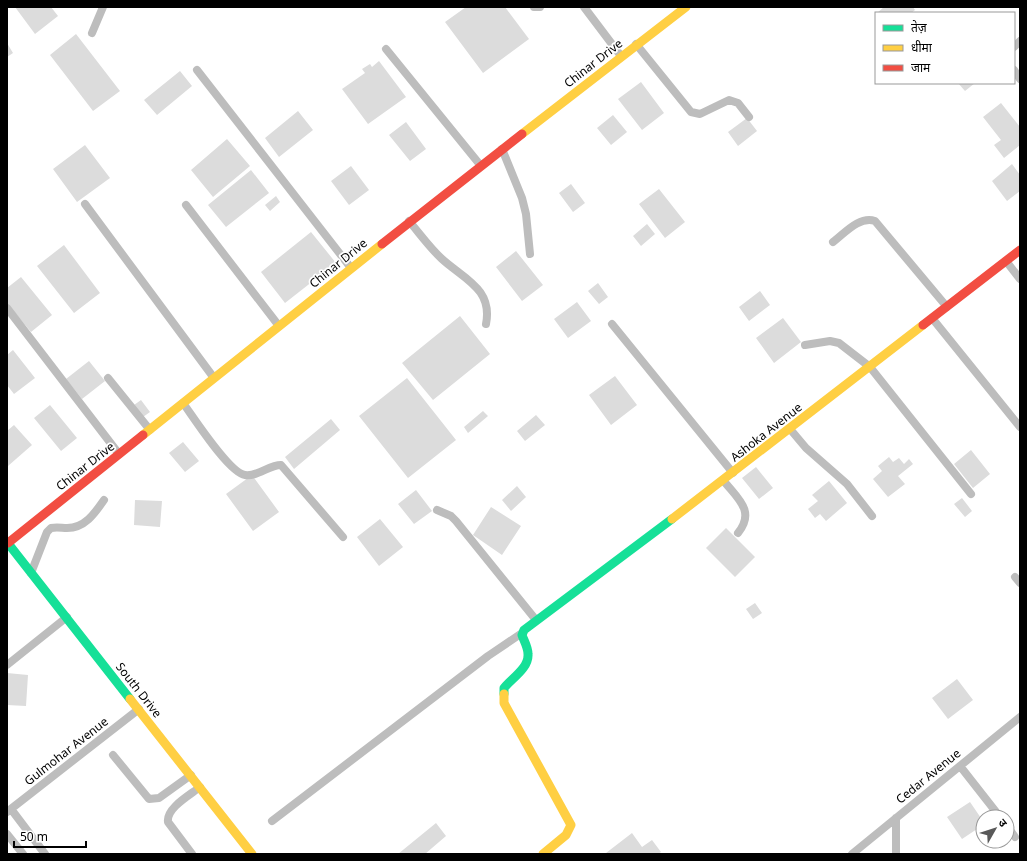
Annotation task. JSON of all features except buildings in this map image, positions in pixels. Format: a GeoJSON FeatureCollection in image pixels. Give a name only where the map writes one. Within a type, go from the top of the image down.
{"type":"FeatureCollection","features":[{"type":"Feature","properties":{"kind":"street"},"geometry":{"type":"LineString","coordinates":[[92,33],[103,7]]}},
{"type":"Feature","properties":{"kind":"street"},"geometry":{"type":"LineString","coordinates":[[534,7],[540,7]]}},
{"type":"Feature","properties":{"kind":"street"},"geometry":{"type":"LineString","coordinates":[[584,7],[622,56]]}},
{"type":"Feature","properties":{"kind":"street","name":"Chinar Drive"},"geometry":{"type":"LineString","coordinates":[[7,542],[150,430],[409,221],[683,8]]}},
{"type":"Feature","properties":{"kind":"street"},"geometry":{"type":"LineString","coordinates":[[636,44],[691,112],[700,114],[729,100],[738,103],[750,117]]}},
{"type":"Feature","properties":{"kind":"street"},"geometry":{"type":"LineString","coordinates":[[386,49],[480,166]]}},
{"type":"Feature","properties":{"kind":"street"},"geometry":{"type":"LineString","coordinates":[[197,70],[351,268]]}},
{"type":"Feature","properties":{"kind":"street"},"geometry":{"type":"LineString","coordinates":[[502,149],[522,198],[526,214],[530,254]]}},
{"type":"Feature","properties":{"kind":"street"},"geometry":{"type":"LineString","coordinates":[[86,204],[214,378]]}},
{"type":"Feature","properties":{"kind":"street"},"geometry":{"type":"LineString","coordinates":[[186,204],[279,326]]}},
{"type":"Feature","properties":{"kind":"street"},"geometry":{"type":"LineString","coordinates":[[833,242],[860,221],[867,218],[875,221],[947,307]]}},
{"type":"Feature","properties":{"kind":"street"},"geometry":{"type":"LineString","coordinates":[[409,221],[438,255],[476,287],[483,297],[487,309],[486,324]]}},
{"type":"Feature","properties":{"kind":"street","name":"Ashoka Avenue"},"geometry":{"type":"LineString","coordinates":[[523,631],[733,473],[1020,250]]}},
{"type":"Feature","properties":{"kind":"street"},"geometry":{"type":"LineString","coordinates":[[1006,261],[1020,279]]}},
{"type":"Feature","properties":{"kind":"street"},"geometry":{"type":"LineString","coordinates":[[7,308],[119,454]]}},
{"type":"Feature","properties":{"kind":"street"},"geometry":{"type":"LineString","coordinates":[[932,318],[1020,427]]}},
{"type":"Feature","properties":{"kind":"street"},"geometry":{"type":"LineString","coordinates":[[612,324],[733,473]]}},
{"type":"Feature","properties":{"kind":"street"},"geometry":{"type":"LineString","coordinates":[[805,344],[830,341],[839,342],[870,367],[971,494]]}},
{"type":"Feature","properties":{"kind":"street"},"geometry":{"type":"LineString","coordinates":[[108,378],[150,430]]}},
{"type":"Feature","properties":{"kind":"street"},"geometry":{"type":"LineString","coordinates":[[183,403],[215,448],[237,471],[246,475],[281,465],[343,537]]}},
{"type":"Feature","properties":{"kind":"street"},"geometry":{"type":"LineString","coordinates":[[790,429],[806,448],[847,484],[872,516]]}},
{"type":"Feature","properties":{"kind":"street"},"geometry":{"type":"LineString","coordinates":[[723,480],[740,502],[746,514],[746,522],[738,533]]}},
{"type":"Feature","properties":{"kind":"street"},"geometry":{"type":"LineString","coordinates":[[31,573],[46,532],[51,528],[68,528],[83,524],[96,513],[104,500]]}},
{"type":"Feature","properties":{"kind":"street"},"geometry":{"type":"LineString","coordinates":[[437,510],[451,516],[456,521],[536,620]]}},
{"type":"Feature","properties":{"kind":"street","name":"South Drive"},"geometry":{"type":"LineString","coordinates":[[7,542],[252,854]]}},
{"type":"Feature","properties":{"kind":"street"},"geometry":{"type":"LineString","coordinates":[[7,665],[67,617]]}},
{"type":"Feature","properties":{"kind":"street"},"geometry":{"type":"LineString","coordinates":[[272,821],[523,631]]}},
{"type":"Feature","properties":{"kind":"street"},"geometry":{"type":"LineString","coordinates":[[523,631],[523,640],[528,651],[528,659],[504,688],[504,703],[571,825],[566,835],[543,854]]}},
{"type":"Feature","properties":{"kind":"street","name":"Gulmohar Avenue"},"geometry":{"type":"LineString","coordinates":[[9,811],[139,710]]}},
{"type":"Feature","properties":{"kind":"street","name":"Cedar Avenue"},"geometry":{"type":"LineString","coordinates":[[852,854],[1020,717]]}},
{"type":"Feature","properties":{"kind":"street"},"geometry":{"type":"LineString","coordinates":[[113,755],[149,799],[160,798],[190,775]]}},
{"type":"Feature","properties":{"kind":"street"},"geometry":{"type":"LineString","coordinates":[[960,766],[994,809]]}},
{"type":"Feature","properties":{"kind":"street"},"geometry":{"type":"LineString","coordinates":[[192,854],[168,822],[167,818],[171,810],[200,787]]}},
{"type":"Feature","properties":{"kind":"street"},"geometry":{"type":"LineString","coordinates":[[9,811],[45,854]]}},
{"type":"Feature","properties":{"kind":"street"},"geometry":{"type":"LineString","coordinates":[[896,818],[896,854]]}},
{"type":"Feature","properties":{"kind":"street"},"geometry":{"type":"LineString","coordinates":[[7,834],[23,854]]}},
{"type":"Feature","properties":{"kind":"traffic: fast"},"geometry":{"type":"LineString","coordinates":[[504,694],[504,688],[523,668],[528,659],[527,649],[522,635],[524,630],[672,519]]}},
{"type":"Feature","properties":{"kind":"traffic: fast"},"geometry":{"type":"LineString","coordinates":[[7,542],[130,699]]}},
{"type":"Feature","properties":{"kind":"traffic: slow"},"geometry":{"type":"LineString","coordinates":[[522,134],[686,7]]}},
{"type":"Feature","properties":{"kind":"traffic: slow"},"geometry":{"type":"LineString","coordinates":[[143,435],[382,244]]}},
{"type":"Feature","properties":{"kind":"traffic: slow"},"geometry":{"type":"LineString","coordinates":[[672,519],[923,325]]}},
{"type":"Feature","properties":{"kind":"traffic: slow"},"geometry":{"type":"LineString","coordinates":[[504,694],[504,703],[571,825],[566,835],[543,854]]}},
{"type":"Feature","properties":{"kind":"traffic: slow"},"geometry":{"type":"LineString","coordinates":[[130,699],[252,854]]}},
{"type":"Feature","properties":{"kind":"traffic: jam"},"geometry":{"type":"LineString","coordinates":[[382,244],[522,134]]}},
{"type":"Feature","properties":{"kind":"traffic: jam"},"geometry":{"type":"LineString","coordinates":[[923,325],[1020,250]]}},
{"type":"Feature","properties":{"kind":"traffic: jam"},"geometry":{"type":"LineString","coordinates":[[8,543],[143,435]]}}]}
